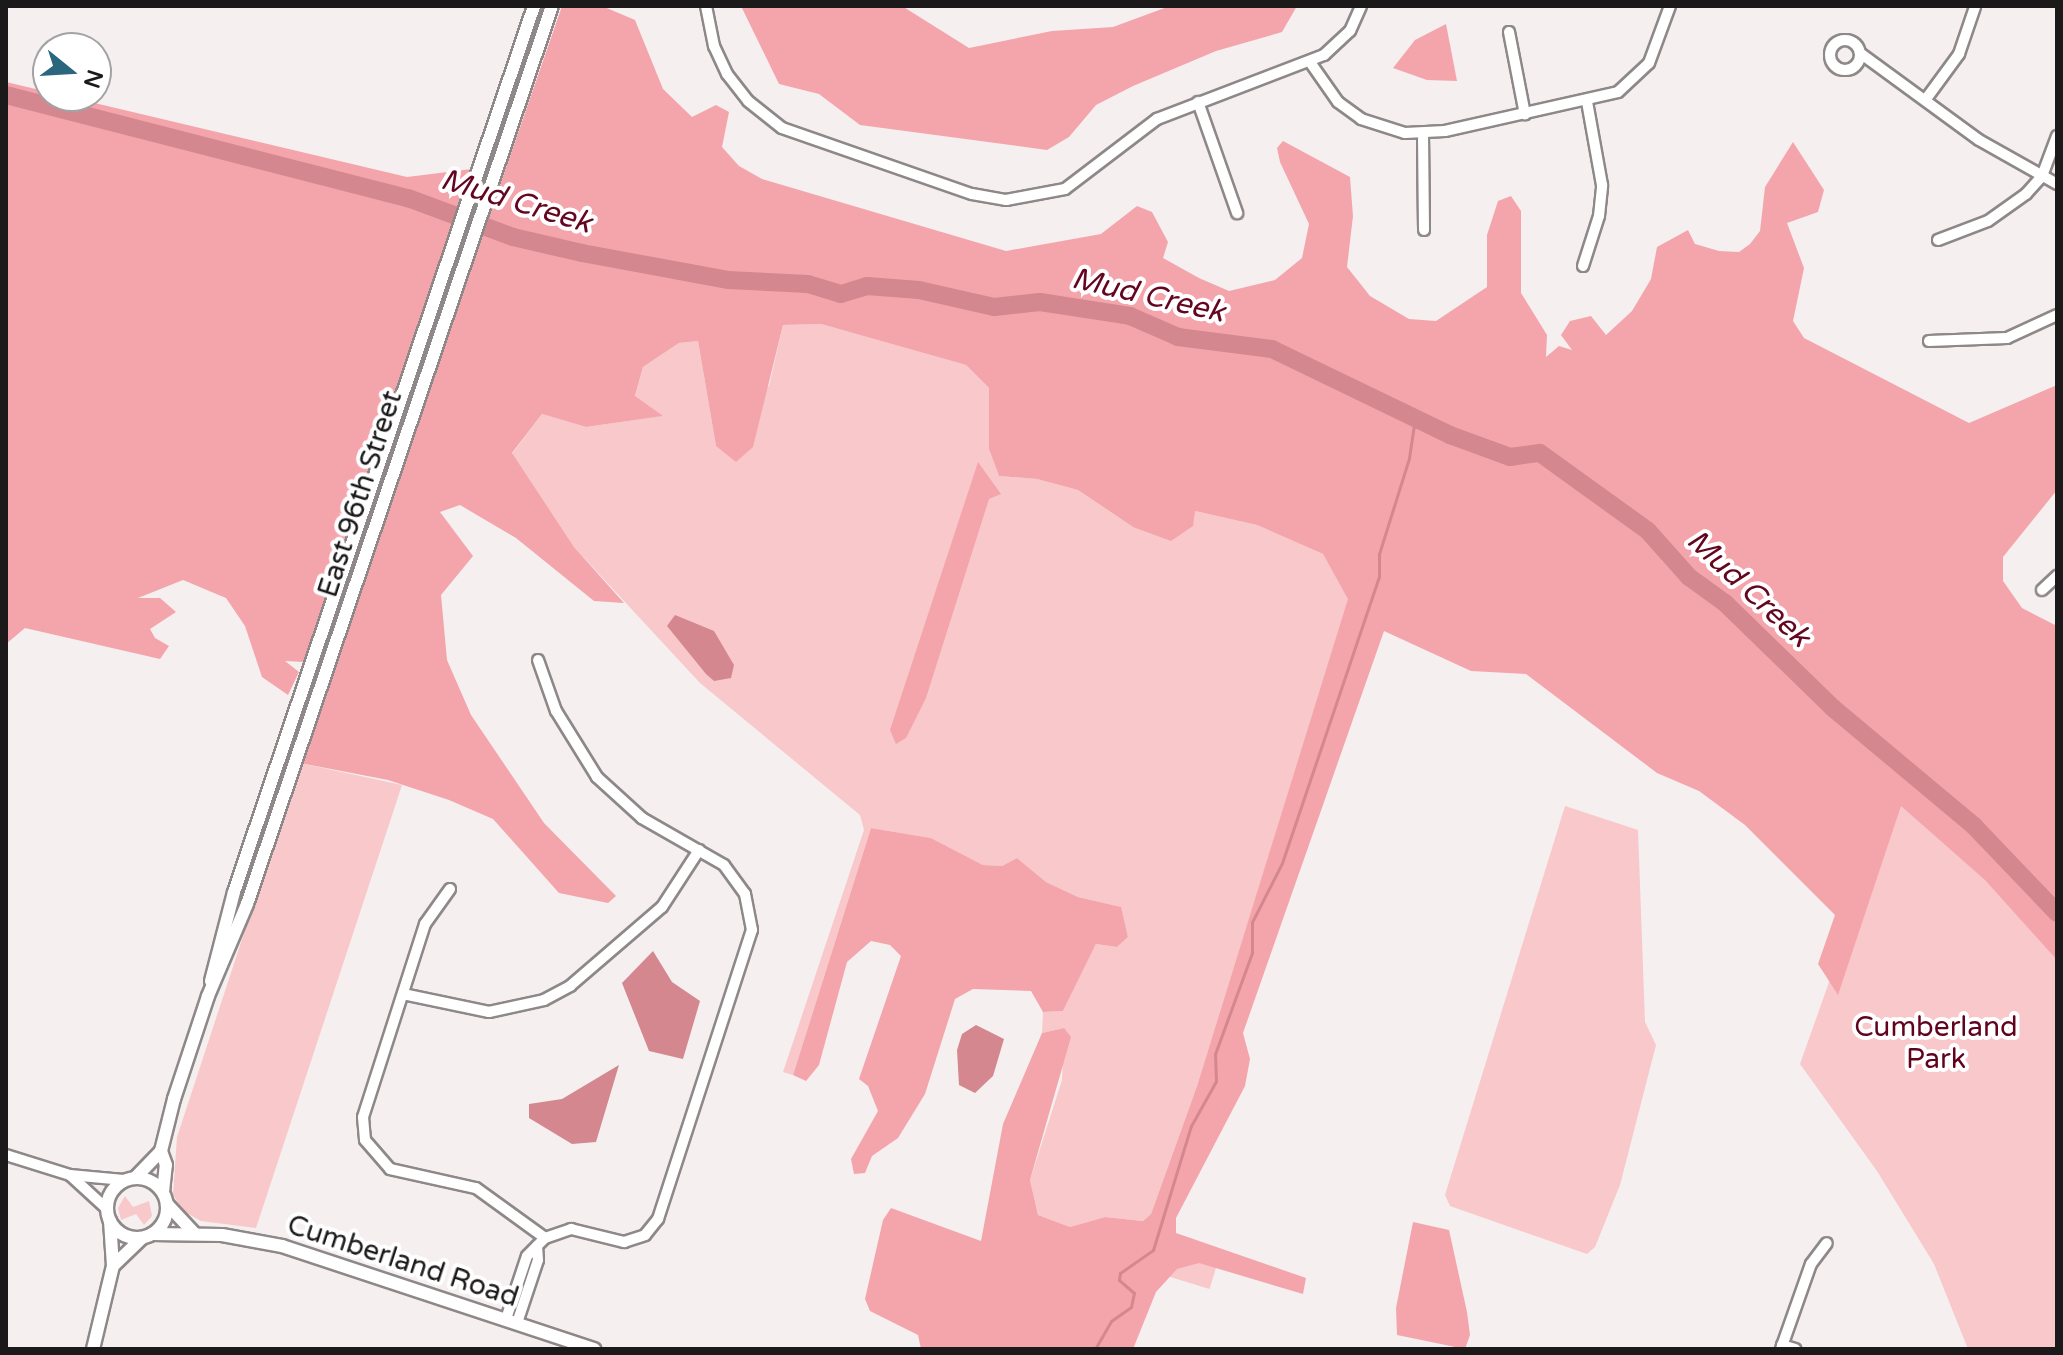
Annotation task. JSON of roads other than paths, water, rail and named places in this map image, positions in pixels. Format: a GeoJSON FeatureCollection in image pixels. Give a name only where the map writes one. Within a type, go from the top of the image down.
{"type":"FeatureCollection","features":[{"type":"Feature","properties":{"kind":"main road","name":"East 96th Street"},"geometry":{"type":"LineString","coordinates":[[208,996],[247,904],[466,253],[481,186],[534,6]]}},
{"type":"Feature","properties":{"kind":"main road","name":"East 96th Street"},"geometry":{"type":"LineString","coordinates":[[129,1179],[161,1151],[208,996],[234,892],[453,248],[481,186],[552,6]]}},
{"type":"Feature","properties":{"kind":"main road","name":"East 96th Street"},"geometry":{"type":"LineString","coordinates":[[161,1151],[166,1165],[165,1198]]}},
{"type":"Feature","properties":{"kind":"main road"},"geometry":{"type":"LineString","coordinates":[[93,1349],[113,1266],[108,1215],[110,1195],[129,1179],[148,1179],[194,1233]]}},
{"type":"Feature","properties":{"kind":"main road"},"geometry":{"type":"LineString","coordinates":[[113,1266],[164,1221],[165,1198]]}},
{"type":"Feature","properties":{"kind":"main road"},"geometry":{"type":"LineString","coordinates":[[108,1215],[121,1233],[147,1236]]}},
{"type":"Feature","properties":{"kind":"main road","name":"Cumberland Road"},"geometry":{"type":"LineString","coordinates":[[147,1236],[176,1238],[194,1233],[282,1246],[594,1349]]}},
{"type":"Feature","properties":{"kind":"street"},"geometry":{"type":"LineString","coordinates":[[706,6],[714,46],[727,74],[759,111],[782,128],[989,198],[1026,199],[1065,189],[1157,119],[1310,62],[1345,37],[1361,6]]}},
{"type":"Feature","properties":{"kind":"street"},"geometry":{"type":"LineString","coordinates":[[1310,62],[1350,112],[1375,125],[1423,134],[1587,102],[1618,92],[1641,73],[1670,6]]}},
{"type":"Feature","properties":{"kind":"street"},"geometry":{"type":"LineString","coordinates":[[1926,99],[1959,54],[1975,7]]}},
{"type":"Feature","properties":{"kind":"street"},"geometry":{"type":"LineString","coordinates":[[1509,32],[1525,114]]}},
{"type":"Feature","properties":{"kind":"street"},"geometry":{"type":"LineString","coordinates":[[1860,53],[1979,140],[2057,184]]}},
{"type":"Feature","properties":{"kind":"street"},"geometry":{"type":"LineString","coordinates":[[1198,102],[1237,213]]}},
{"type":"Feature","properties":{"kind":"street"},"geometry":{"type":"LineString","coordinates":[[1583,266],[1599,216],[1602,185],[1587,102]]}},
{"type":"Feature","properties":{"kind":"street"},"geometry":{"type":"LineString","coordinates":[[1423,134],[1424,230]]}},
{"type":"Feature","properties":{"kind":"street"},"geometry":{"type":"LineString","coordinates":[[1938,240],[1996,216],[2042,176],[2057,136]]}},
{"type":"Feature","properties":{"kind":"street"},"geometry":{"type":"LineString","coordinates":[[1929,341],[2007,338],[2057,315]]}},
{"type":"Feature","properties":{"kind":"street"},"geometry":{"type":"LineString","coordinates":[[2042,590],[2057,576]]}},
{"type":"Feature","properties":{"kind":"street"},"geometry":{"type":"LineString","coordinates":[[538,660],[556,711],[597,777],[642,818],[724,865],[738,883],[752,930],[658,1219],[645,1235],[624,1242],[571,1229],[541,1242]]}},
{"type":"Feature","properties":{"kind":"street"},"geometry":{"type":"LineString","coordinates":[[403,994],[489,1012],[544,1000],[570,986],[662,907],[699,850]]}},
{"type":"Feature","properties":{"kind":"street"},"geometry":{"type":"LineString","coordinates":[[450,889],[429,914],[363,1117],[368,1147],[397,1172],[476,1188],[541,1242]]}},
{"type":"Feature","properties":{"kind":"street"},"geometry":{"type":"LineString","coordinates":[[6,1155],[70,1175],[129,1179]]}},
{"type":"Feature","properties":{"kind":"street"},"geometry":{"type":"LineString","coordinates":[[70,1175],[108,1215]]}},
{"type":"Feature","properties":{"kind":"street"},"geometry":{"type":"LineString","coordinates":[[512,1321],[538,1260],[541,1242]]}},
{"type":"Feature","properties":{"kind":"street"},"geometry":{"type":"LineString","coordinates":[[1795,1349],[1782,1347],[1811,1264],[1827,1243]]}},
{"type":"Feature","properties":{"kind":"waterway","name":"Mud Creek"},"geometry":{"type":"LineString","coordinates":[[6,95],[408,198],[513,237],[582,253],[728,280],[808,284],[841,294],[867,286],[919,290],[994,307],[1040,302],[1130,316],[1178,337],[1272,349],[1450,435],[1510,457],[1540,453],[1648,531],[1689,577],[1725,603],[1833,708],[1974,826],[2057,913]]}},
{"type":"Feature","properties":{"kind":"waterway"},"geometry":{"type":"LineString","coordinates":[[1095,1349],[1111,1321],[1131,1307],[1134,1293],[1119,1280],[1120,1273],[1153,1250],[1191,1126],[1216,1081],[1215,1054],[1252,953],[1252,922],[1282,863],[1379,577],[1379,554],[1409,458],[1415,418]]}},
{"type":"Feature","properties":{"kind":"park label","name":"Cumberland Park"},"geometry":{"type":"Point","coordinates":[1936,1043]}}]}
